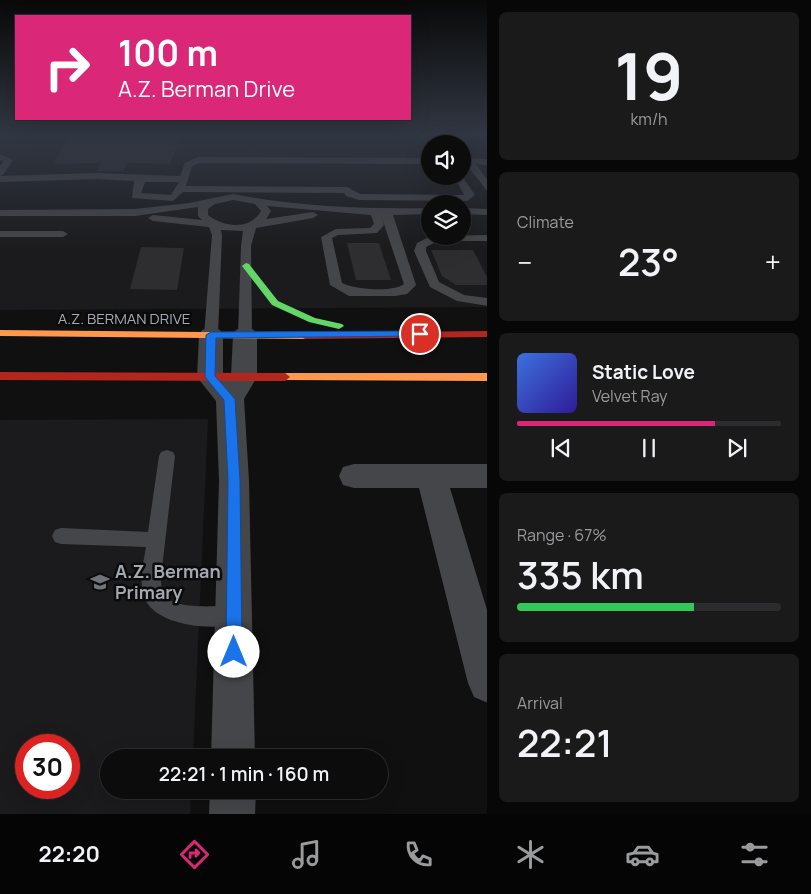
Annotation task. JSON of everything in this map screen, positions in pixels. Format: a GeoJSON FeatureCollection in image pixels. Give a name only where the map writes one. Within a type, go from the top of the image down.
{"type":"FeatureCollection","features":[{"type":"Feature","properties":{"kind":"main road"},"geometry":{"type":"LineString","coordinates":[[246,266],[275,303],[312,320],[386,334]]}},
{"type":"Feature","properties":{"kind":"main road","name":"A.Z. BERMAN DRIVE"},"geometry":{"type":"LineString","coordinates":[[0,334],[487,334]]}},
{"type":"Feature","properties":{"kind":"main road"},"geometry":{"type":"LineString","coordinates":[[0,376],[228,384],[487,377]]}},
{"type":"Feature","properties":{"kind":"street"},"geometry":{"type":"LineString","coordinates":[[211,335],[228,384],[234,480],[233,749]]}},
{"type":"Feature","properties":{"kind":"street"},"geometry":{"type":"LineString","coordinates":[[228,384],[245,335]]}},
{"type":"Feature","properties":{"kind":"street"},"geometry":{"type":"LineString","coordinates":[[354,476],[487,476]]}},
{"type":"Feature","properties":{"kind":"street"},"geometry":{"type":"LineString","coordinates":[[431,476],[487,683]]}},
{"type":"Feature","properties":{"kind":"street"},"geometry":{"type":"LineString","coordinates":[[232,799],[232,814]]}},
{"type":"Feature","properties":{"kind":"lane"},"geometry":{"type":"LineString","coordinates":[[144,179],[139,181],[134,194],[139,198],[173,198],[180,189],[185,174]]}},
{"type":"Feature","properties":{"kind":"lane"},"geometry":{"type":"LineString","coordinates":[[476,174],[486,187]]}},
{"type":"Feature","properties":{"kind":"lane"},"geometry":{"type":"LineString","coordinates":[[0,179],[97,176],[184,179]]}},
{"type":"Feature","properties":{"kind":"lane"},"geometry":{"type":"LineString","coordinates":[[464,185],[486,187]]}},
{"type":"Feature","properties":{"kind":"lane"},"geometry":{"type":"LineString","coordinates":[[180,189],[347,190],[349,194],[359,197],[466,198],[470,195],[464,185]]}},
{"type":"Feature","properties":{"kind":"lane"},"geometry":{"type":"LineString","coordinates":[[146,211],[149,198]]}},
{"type":"Feature","properties":{"kind":"lane"},"geometry":{"type":"LineString","coordinates":[[119,214],[172,210],[216,200],[242,198],[258,202],[354,212]]}},
{"type":"Feature","properties":{"kind":"lane"},"geometry":{"type":"LineString","coordinates":[[211,335],[217,235],[212,224],[204,219],[202,214],[203,208],[216,200]]}},
{"type":"Feature","properties":{"kind":"lane"},"geometry":{"type":"LineString","coordinates":[[245,335],[246,238],[254,224],[262,220],[266,211],[258,202]]}},
{"type":"Feature","properties":{"kind":"lane"},"geometry":{"type":"LineString","coordinates":[[0,213],[119,214],[233,228],[310,215],[421,211]]}},
{"type":"Feature","properties":{"kind":"lane"},"geometry":{"type":"LineString","coordinates":[[471,211],[486,211]]}},
{"type":"Feature","properties":{"kind":"lane"},"geometry":{"type":"LineString","coordinates":[[375,212],[379,225],[373,231],[336,232],[326,237],[336,285],[344,291],[395,292],[403,291],[410,285],[388,212]]}},
{"type":"Feature","properties":{"kind":"lane"},"geometry":{"type":"LineString","coordinates":[[0,234],[64,234]]}},
{"type":"Feature","properties":{"kind":"lane"},"geometry":{"type":"LineString","coordinates":[[487,238],[436,238],[421,245],[420,250],[434,284],[471,301],[487,302]]}},
{"type":"Feature","properties":{"kind":"lane"},"geometry":{"type":"LineString","coordinates":[[452,293],[487,293]]}},
{"type":"Feature","properties":{"kind":"lane"},"geometry":{"type":"LineString","coordinates":[[167,456],[151,577],[154,597],[166,609],[182,614],[235,615]]}},
{"type":"Feature","properties":{"kind":"lane"},"geometry":{"type":"LineString","coordinates":[[62,536],[156,540]]}},
{"type":"Feature","properties":{"kind":"shaded area"},"geometry":{"type":"Polygon","coordinates":[[[0,174],[421,174],[421,185],[471,185],[471,174],[487,174],[487,307],[0,310],[0,174]]]}},
{"type":"Feature","properties":{"kind":"shaded area","name":"A.Z. Berman Primary"},"geometry":{"type":"Polygon","coordinates":[[[208,419],[193,749],[100,749],[100,799],[191,799],[190,814],[0,814],[0,420],[208,419]]]}},
{"type":"Feature","properties":{"kind":"building"},"geometry":{"type":"Polygon","coordinates":[[[347,243],[379,243],[391,280],[356,280],[347,243]]]}},
{"type":"Feature","properties":{"kind":"building"},"geometry":{"type":"Polygon","coordinates":[[[141,247],[184,248],[177,290],[130,289],[141,247]]]}},
{"type":"Feature","properties":{"kind":"building"},"geometry":{"type":"Polygon","coordinates":[[[431,250],[473,250],[487,277],[487,285],[456,285],[442,276],[431,250]]]}},
{"type":"Feature","properties":{"kind":"traffic: fast"},"geometry":{"type":"LineString","coordinates":[[246,266],[275,303],[312,320],[339,326]]}},
{"type":"Feature","properties":{"kind":"traffic: slow"},"geometry":{"type":"LineString","coordinates":[[0,333],[305,336]]}},
{"type":"Feature","properties":{"kind":"traffic: slow"},"geometry":{"type":"LineString","coordinates":[[285,377],[487,377]]}},
{"type":"Feature","properties":{"kind":"traffic: jam"},"geometry":{"type":"LineString","coordinates":[[305,336],[487,334]]}},
{"type":"Feature","properties":{"kind":"traffic: jam"},"geometry":{"type":"LineString","coordinates":[[0,376],[285,377]]}},
{"type":"Feature","properties":{"kind":"place","name":"A.Z. Berman Primary"},"geometry":{"type":"Point","coordinates":[100,582]}},
{"type":"Feature","properties":{"kind":"route"},"geometry":{"type":"LineString","coordinates":[[234,652],[234,480],[230,399],[210,377],[211,335],[420,334]]}}]}
